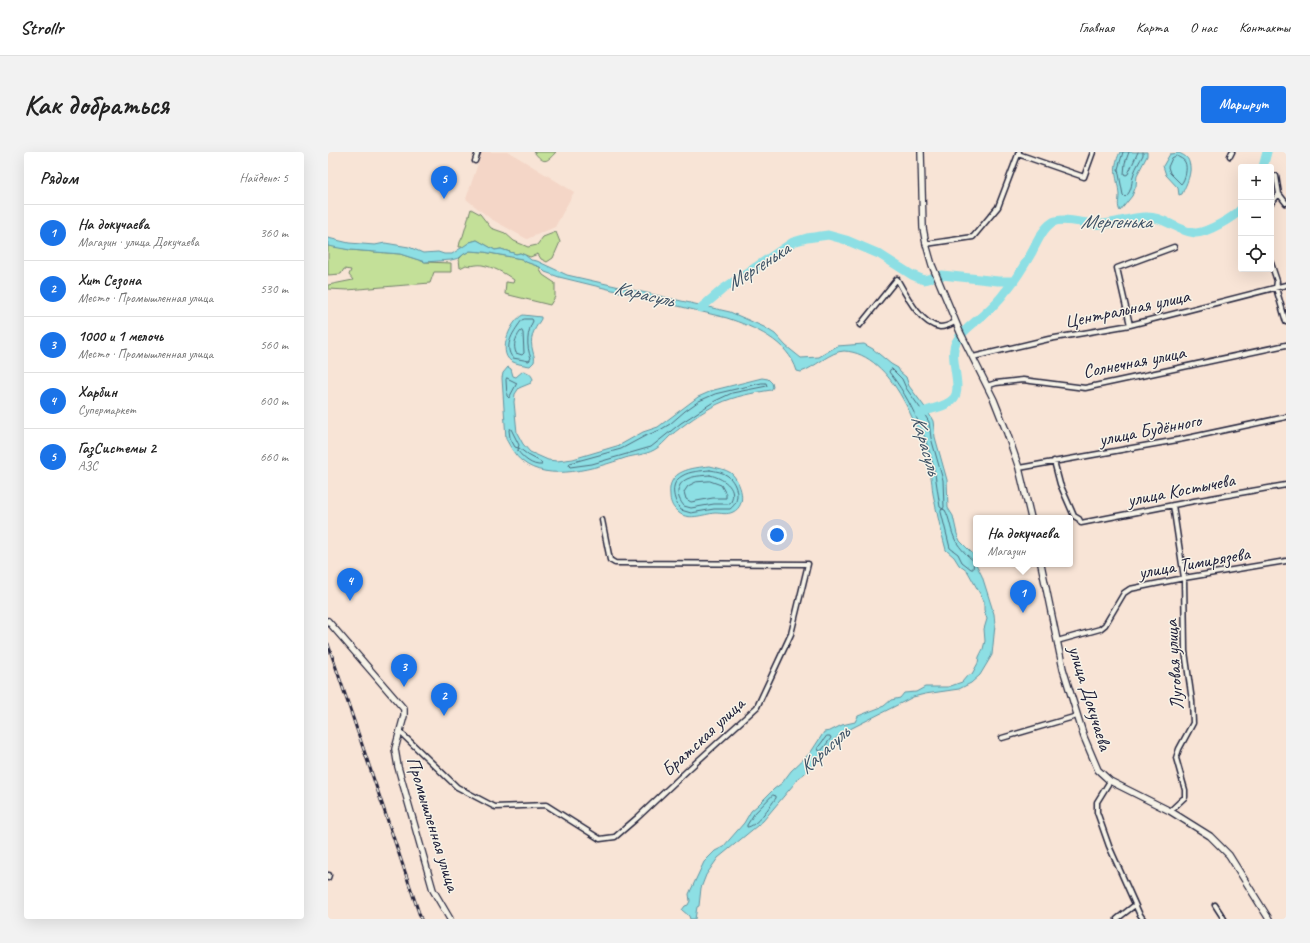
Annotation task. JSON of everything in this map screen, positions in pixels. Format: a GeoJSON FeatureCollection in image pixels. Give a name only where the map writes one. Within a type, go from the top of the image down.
{"type":"FeatureCollection","features":[{"type":"Feature","properties":{"kind":"main road"},"geometry":{"type":"LineString","coordinates":[[921,152],[923,228],[932,265],[955,322],[987,386],[1007,433],[1019,468],[1030,515]]}},
{"type":"Feature","properties":{"kind":"main road","name":"улица Докучаева"},"geometry":{"type":"LineString","coordinates":[[1042,567],[1057,641],[1077,716],[1095,763],[1103,776],[1110,781]]}},
{"type":"Feature","properties":{"kind":"main road","name":"Промышленная улица"},"geometry":{"type":"LineString","coordinates":[[328,621],[404,709],[404,716],[395,749],[398,766],[432,890],[450,919]]}},
{"type":"Feature","properties":{"kind":"main road"},"geometry":{"type":"LineString","coordinates":[[1110,781],[1170,811],[1210,836],[1229,855],[1269,919]]}},
{"type":"Feature","properties":{"kind":"street"},"geometry":{"type":"LineString","coordinates":[[475,161],[478,152]]}},
{"type":"Feature","properties":{"kind":"street"},"geometry":{"type":"LineString","coordinates":[[926,244],[973,237],[998,207],[1018,153],[1084,177],[1093,152]]}},
{"type":"Feature","properties":{"kind":"street"},"geometry":{"type":"LineString","coordinates":[[1276,176],[1279,194],[1286,203]]}},
{"type":"Feature","properties":{"kind":"street"},"geometry":{"type":"LineString","coordinates":[[1274,200],[1279,194]]}},
{"type":"Feature","properties":{"kind":"street"},"geometry":{"type":"LineString","coordinates":[[1130,325],[1117,268],[1174,247]]}},
{"type":"Feature","properties":{"kind":"street"},"geometry":{"type":"LineString","coordinates":[[1274,272],[1277,281],[1276,288],[1286,322]]}},
{"type":"Feature","properties":{"kind":"street"},"geometry":{"type":"LineString","coordinates":[[860,326],[897,279],[907,296],[925,320],[941,327],[955,322]]}},
{"type":"Feature","properties":{"kind":"street","name":"Центральная улица"},"geometry":{"type":"LineString","coordinates":[[973,357],[1049,339],[1130,325],[1286,285]]}},
{"type":"Feature","properties":{"kind":"street","name":"Солнечная улица"},"geometry":{"type":"LineString","coordinates":[[987,386],[996,383],[1023,380],[1085,388],[1286,345]]}},
{"type":"Feature","properties":{"kind":"street","name":"улица Будённого"},"geometry":{"type":"LineString","coordinates":[[1019,468],[1286,417]]}},
{"type":"Feature","properties":{"kind":"street","name":"улица Костычева"},"geometry":{"type":"LineString","coordinates":[[1054,461],[1060,484],[1074,516],[1079,519],[1082,524],[1173,505],[1286,485]]}},
{"type":"Feature","properties":{"kind":"street","name":"Луговая улица"},"geometry":{"type":"LineString","coordinates":[[1170,811],[1185,797],[1185,790],[1176,758],[1179,749],[1193,723],[1192,701],[1185,651],[1184,578],[1173,505]]}},
{"type":"Feature","properties":{"kind":"street","name":"Братская улица"},"geometry":{"type":"LineString","coordinates":[[400,732],[457,787],[495,807],[546,805],[600,839],[615,837],[757,707],[791,634],[808,564],[614,563],[610,560],[602,520]]}},
{"type":"Feature","properties":{"kind":"street","name":"улица Тимирязева"},"geometry":{"type":"LineString","coordinates":[[1057,641],[1100,629],[1105,625],[1124,593],[1130,589],[1184,578],[1286,561]]}},
{"type":"Feature","properties":{"kind":"street"},"geometry":{"type":"LineString","coordinates":[[1002,738],[1077,716]]}},
{"type":"Feature","properties":{"kind":"street"},"geometry":{"type":"LineString","coordinates":[[1110,781],[1097,802],[1097,812],[1108,846],[1143,919]]}},
{"type":"Feature","properties":{"kind":"street"},"geometry":{"type":"LineString","coordinates":[[328,875],[330,875],[328,878]]}},
{"type":"Feature","properties":{"kind":"street"},"geometry":{"type":"LineString","coordinates":[[1117,919],[1135,905]]}},
{"type":"Feature","properties":{"kind":"street"},"geometry":{"type":"LineString","coordinates":[[1215,905],[1224,919]]}},
{"type":"Feature","properties":{"kind":"shaded area"},"geometry":{"type":"Polygon","coordinates":[[[482,152],[509,152],[574,192],[555,227],[527,239],[491,219],[466,199],[482,152]]]}},
{"type":"Feature","properties":{"kind":"green space"},"geometry":{"type":"Polygon","coordinates":[[[534,152],[556,152],[545,161],[540,159],[534,152]]]}},
{"type":"Feature","properties":{"kind":"green space"},"geometry":{"type":"Polygon","coordinates":[[[471,209],[480,214],[491,228],[505,233],[514,241],[528,247],[537,245],[543,237],[556,232],[560,242],[553,258],[547,262],[541,259],[538,254],[530,257],[501,249],[495,250],[477,240],[470,242],[464,247],[459,247],[471,209]]]}},
{"type":"Feature","properties":{"kind":"green space"},"geometry":{"type":"Polygon","coordinates":[[[328,245],[350,250],[400,254],[425,262],[451,263],[451,272],[434,272],[430,283],[347,290],[328,289],[328,285],[353,280],[349,275],[351,270],[344,269],[341,274],[328,275],[328,245]]]}},
{"type":"Feature","properties":{"kind":"green space"},"geometry":{"type":"Polygon","coordinates":[[[470,251],[522,259],[540,267],[543,275],[555,283],[555,297],[550,305],[505,294],[506,282],[513,283],[514,280],[503,273],[482,265],[466,265],[460,268],[459,259],[470,251]]]}},
{"type":"Feature","properties":{"kind":"water"},"geometry":{"type":"Polygon","coordinates":[[[1120,152],[1147,152],[1147,156],[1137,175],[1136,186],[1132,196],[1120,211],[1118,205],[1119,195],[1115,169],[1120,152]]]}},
{"type":"Feature","properties":{"kind":"water"},"geometry":{"type":"Polygon","coordinates":[[[1179,153],[1188,159],[1190,170],[1182,194],[1179,195],[1178,188],[1166,175],[1163,166],[1170,154],[1179,153]]]}},
{"type":"Feature","properties":{"kind":"water","name":"Карасуль"},"geometry":{"type":"Polygon","coordinates":[[[328,238],[349,243],[375,245],[385,243],[409,247],[423,253],[438,252],[452,254],[470,242],[477,240],[495,250],[501,249],[516,254],[520,253],[531,260],[537,261],[567,275],[730,312],[764,327],[775,334],[786,346],[801,358],[819,357],[837,346],[864,344],[873,349],[898,368],[906,377],[909,386],[927,410],[933,421],[935,437],[947,480],[948,508],[953,516],[960,541],[973,554],[973,567],[978,567],[982,576],[994,614],[995,625],[992,655],[980,675],[971,683],[959,689],[913,697],[852,728],[836,738],[822,757],[798,778],[763,821],[718,858],[706,875],[701,888],[699,906],[697,907],[695,919],[690,919],[689,916],[682,910],[690,901],[689,894],[704,862],[715,851],[723,847],[744,823],[751,811],[782,783],[791,771],[811,752],[824,732],[855,722],[858,716],[884,706],[891,700],[900,698],[904,693],[916,692],[925,687],[948,687],[962,682],[967,676],[972,674],[978,663],[985,641],[984,629],[987,619],[984,610],[984,601],[968,572],[959,565],[954,557],[946,550],[926,457],[912,418],[902,398],[891,380],[877,365],[861,355],[844,351],[839,352],[806,370],[801,372],[797,371],[793,360],[778,343],[748,326],[727,318],[559,277],[545,272],[540,267],[522,259],[470,251],[459,258],[451,260],[425,262],[400,254],[350,250],[328,246],[328,238]]]}},
{"type":"Feature","properties":{"kind":"water"},"geometry":{"type":"Polygon","coordinates":[[[523,315],[541,317],[534,331],[531,342],[534,362],[530,366],[511,361],[507,357],[505,351],[505,344],[510,329],[518,318],[523,315]]]}},
{"type":"Feature","properties":{"kind":"water"},"geometry":{"type":"Polygon","coordinates":[[[508,367],[511,369],[513,376],[516,377],[523,371],[529,374],[533,379],[531,383],[519,388],[515,394],[514,402],[517,433],[523,444],[530,452],[548,460],[557,461],[573,459],[620,445],[643,432],[658,427],[698,397],[714,390],[762,378],[768,379],[772,383],[773,387],[771,390],[737,397],[712,407],[699,414],[651,452],[587,469],[572,472],[558,472],[533,468],[519,459],[506,439],[502,378],[503,373],[508,367]]]}},
{"type":"Feature","properties":{"kind":"water"},"geometry":{"type":"Polygon","coordinates":[[[710,466],[726,470],[735,477],[740,487],[742,499],[738,509],[724,514],[715,513],[690,517],[681,514],[674,508],[671,502],[670,487],[672,480],[677,475],[689,469],[710,466]]]}},
{"type":"Feature","properties":{"kind":"waterway","name":"Мергенька"},"geometry":{"type":"LineString","coordinates":[[1264,164],[1267,152]]}},
{"type":"Feature","properties":{"kind":"waterway","name":"Мергенька"},"geometry":{"type":"LineString","coordinates":[[919,414],[947,404],[954,398],[957,386],[954,348],[958,338],[991,308],[1013,283],[1043,231],[1053,222],[1067,220],[1101,224],[1141,217],[1153,217],[1187,231],[1196,233],[1220,224],[1238,212]]}},
{"type":"Feature","properties":{"kind":"waterway","name":"Мергенька"},"geometry":{"type":"LineString","coordinates":[[701,308],[723,289],[793,242],[828,235],[846,240],[879,254],[912,275],[924,280],[931,278]]}},
{"type":"Feature","properties":{"kind":"waterway","name":"Мергенька"},"geometry":{"type":"LineString","coordinates":[[939,276],[1014,281]]}},
{"type":"Feature","properties":{"kind":"railway"},"geometry":{"type":"LineString","coordinates":[[328,644],[421,919]]}},
{"type":"Feature","properties":{"kind":"place","name":"ГазСистемы 2"},"geometry":{"type":"Point","coordinates":[444,199]}},
{"type":"Feature","properties":{"kind":"place","name":"Харбин"},"geometry":{"type":"Point","coordinates":[350,601]}},
{"type":"Feature","properties":{"kind":"place","name":"На докучаева"},"geometry":{"type":"Point","coordinates":[1023,613]}},
{"type":"Feature","properties":{"kind":"place","name":"1000 и 1 мелочь"},"geometry":{"type":"Point","coordinates":[404,687]}},
{"type":"Feature","properties":{"kind":"place","name":"Хит Сезона"},"geometry":{"type":"Point","coordinates":[444,716]}}]}
